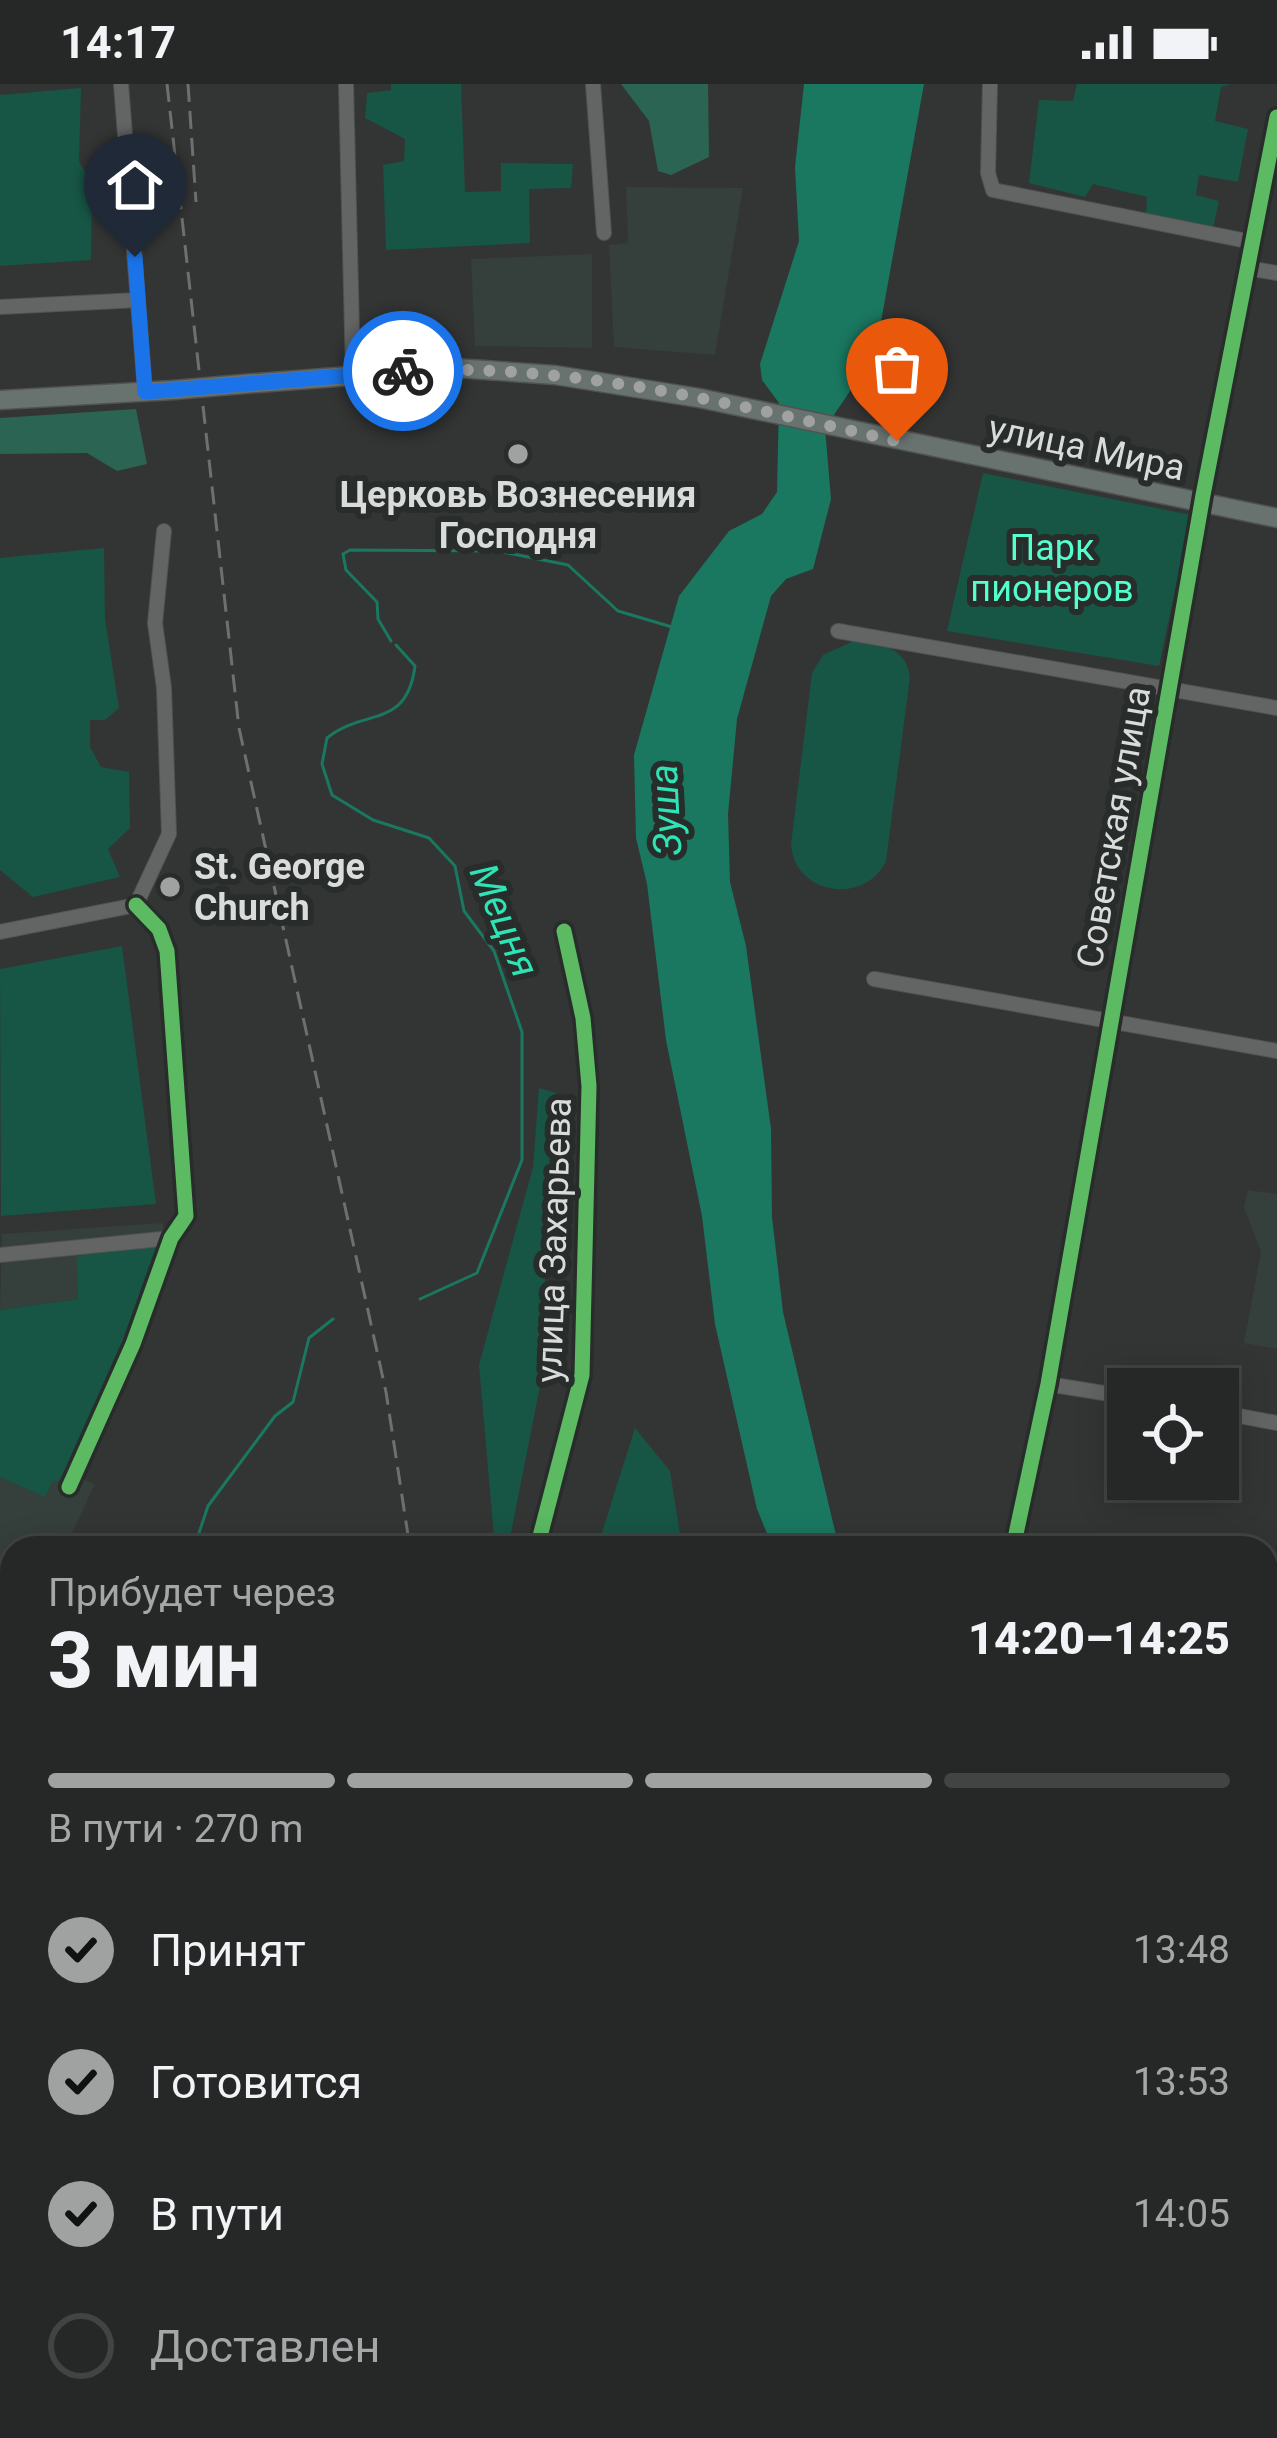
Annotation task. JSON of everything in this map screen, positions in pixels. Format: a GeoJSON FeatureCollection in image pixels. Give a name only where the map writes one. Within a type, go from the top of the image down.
{"type":"FeatureCollection","features":[{"type":"Feature","properties":{"kind":"main road","name":"улица Мира"},"geometry":{"type":"LineString","coordinates":[[0,400],[484,368],[699,398],[1277,518]]}},
{"type":"Feature","properties":{"kind":"street"},"geometry":{"type":"LineString","coordinates":[[121,84],[145,392]]}},
{"type":"Feature","properties":{"kind":"street"},"geometry":{"type":"LineString","coordinates":[[346,84],[353,374]]}},
{"type":"Feature","properties":{"kind":"street"},"geometry":{"type":"LineString","coordinates":[[592,84],[604,233]]}},
{"type":"Feature","properties":{"kind":"street"},"geometry":{"type":"LineString","coordinates":[[990,84],[988,173],[993,190],[1252,242]]}},
{"type":"Feature","properties":{"kind":"street","name":"Советская улица"},"geometry":{"type":"LineString","coordinates":[[1016,1536],[1048,1384],[1107,1024],[1277,117]]}},
{"type":"Feature","properties":{"kind":"street"},"geometry":{"type":"LineString","coordinates":[[1246,268],[1277,273]]}},
{"type":"Feature","properties":{"kind":"street"},"geometry":{"type":"LineString","coordinates":[[0,307],[138,300]]}},
{"type":"Feature","properties":{"kind":"street"},"geometry":{"type":"LineString","coordinates":[[136,905],[169,834],[164,688],[155,623],[164,531]]}},
{"type":"Feature","properties":{"kind":"street"},"geometry":{"type":"LineString","coordinates":[[838,631],[1277,708]]}},
{"type":"Feature","properties":{"kind":"street"},"geometry":{"type":"LineString","coordinates":[[0,932],[136,905]]}},
{"type":"Feature","properties":{"kind":"street"},"geometry":{"type":"LineString","coordinates":[[69,1487],[134,1345],[171,1238],[186,1216],[175,1018],[160,929],[136,905]]}},
{"type":"Feature","properties":{"kind":"street","name":"улица Захарьева"},"geometry":{"type":"LineString","coordinates":[[540,1536],[582,1375],[589,1085],[583,1018],[564,931]]}},
{"type":"Feature","properties":{"kind":"street"},"geometry":{"type":"LineString","coordinates":[[874,979],[1277,1051]]}},
{"type":"Feature","properties":{"kind":"street"},"geometry":{"type":"LineString","coordinates":[[0,1255],[171,1238]]}},
{"type":"Feature","properties":{"kind":"street"},"geometry":{"type":"LineString","coordinates":[[1048,1384],[1107,1394]]}},
{"type":"Feature","properties":{"kind":"street"},"geometry":{"type":"LineString","coordinates":[[1239,1416],[1277,1423]]}},
{"type":"Feature","properties":{"kind":"shaded area"},"geometry":{"type":"Polygon","coordinates":[[[621,84],[708,84],[709,157],[671,175],[658,171],[649,121],[621,84]]]}},
{"type":"Feature","properties":{"kind":"shaded area"},"geometry":{"type":"Polygon","coordinates":[[[626,187],[743,188],[715,355],[614,347],[609,245],[628,243],[626,187]]]}},
{"type":"Feature","properties":{"kind":"shaded area"},"geometry":{"type":"Polygon","coordinates":[[[592,254],[592,348],[475,346],[471,259],[592,254]]]}},
{"type":"Feature","properties":{"kind":"shaded area"},"geometry":{"type":"Polygon","coordinates":[[[136,409],[147,464],[117,471],[87,453],[0,454],[0,418],[136,409]]]}},
{"type":"Feature","properties":{"kind":"shaded area"},"geometry":{"type":"Polygon","coordinates":[[[1248,1190],[1277,1194],[1277,1349],[1244,1343],[1261,1252],[1244,1207],[1248,1190]]]}},
{"type":"Feature","properties":{"kind":"shaded area"},"geometry":{"type":"Polygon","coordinates":[[[161,1223],[176,1242],[78,1256],[78,1299],[0,1310],[2,1234],[161,1223]]]}},
{"type":"Feature","properties":{"kind":"shaded area"},"geometry":{"type":"Polygon","coordinates":[[[0,1477],[44,1496],[52,1482],[77,1477],[95,1484],[71,1536],[0,1536],[0,1477]]]}},
{"type":"Feature","properties":{"kind":"green space"},"geometry":{"type":"Polygon","coordinates":[[[391,84],[461,84],[465,192],[501,191],[501,163],[573,164],[571,188],[529,189],[530,243],[386,250],[383,165],[404,161],[405,139],[365,118],[367,93],[391,90],[391,84]]]}},
{"type":"Feature","properties":{"kind":"green space"},"geometry":{"type":"Polygon","coordinates":[[[1077,84],[1230,84],[1221,87],[1215,121],[1248,129],[1238,182],[1199,175],[1196,195],[1219,201],[1213,228],[1146,213],[1147,197],[1093,184],[1085,197],[1029,183],[1039,100],[1073,101],[1077,84]]]}},
{"type":"Feature","properties":{"kind":"green space"},"geometry":{"type":"Polygon","coordinates":[[[81,88],[79,161],[92,185],[91,260],[0,266],[0,95],[81,88]]]}},
{"type":"Feature","properties":{"kind":"green space","name":"Парк пионеров"},"geometry":{"type":"Polygon","coordinates":[[[983,473],[1191,515],[1159,666],[947,631],[983,473]]]}},
{"type":"Feature","properties":{"kind":"green space"},"geometry":{"type":"Polygon","coordinates":[[[104,548],[105,619],[119,708],[105,720],[90,720],[90,747],[101,767],[129,772],[130,828],[108,849],[120,877],[33,897],[0,870],[0,558],[104,548]]]}},
{"type":"Feature","properties":{"kind":"green space"},"geometry":{"type":"Polygon","coordinates":[[[856,640],[898,653],[910,677],[886,861],[863,884],[832,888],[804,874],[791,844],[812,673],[823,655],[856,640]]]}},
{"type":"Feature","properties":{"kind":"green space"},"geometry":{"type":"Polygon","coordinates":[[[122,946],[156,1204],[1,1216],[0,969],[122,946]]]}},
{"type":"Feature","properties":{"kind":"green space"},"geometry":{"type":"Polygon","coordinates":[[[539,1088],[556,1093],[547,1183],[543,1371],[510,1536],[494,1536],[479,1365],[533,1167],[539,1088]]]}},
{"type":"Feature","properties":{"kind":"green space"},"geometry":{"type":"Polygon","coordinates":[[[176,1242],[77,1477],[52,1482],[45,1497],[0,1477],[0,1310],[78,1299],[77,1256],[176,1242]]]}},
{"type":"Feature","properties":{"kind":"green space"},"geometry":{"type":"Polygon","coordinates":[[[635,1428],[670,1471],[680,1536],[601,1536],[635,1428]]]}},
{"type":"Feature","properties":{"kind":"water","name":"Зуша"},"geometry":{"type":"Polygon","coordinates":[[[804,84],[924,84],[880,327],[861,375],[825,428],[831,499],[813,569],[786,579],[771,596],[737,719],[728,814],[730,882],[746,946],[771,1129],[772,1217],[783,1312],[836,1536],[768,1536],[757,1509],[715,1324],[702,1216],[666,1040],[647,884],[636,838],[634,755],[679,596],[729,531],[762,514],[777,492],[779,403],[762,380],[760,364],[799,241],[795,167],[804,84]]]}},
{"type":"Feature","properties":{"kind":"waterway","name":"Мецня"},"geometry":{"type":"LineString","coordinates":[[391,641],[378,619],[377,602],[346,570],[343,554],[350,550],[498,551],[568,565],[618,611],[672,627]]}},
{"type":"Feature","properties":{"kind":"waterway","name":"Мецня"},"geometry":{"type":"LineString","coordinates":[[396,645],[415,666],[410,686],[393,709],[327,738],[322,764],[332,795],[373,820],[429,838],[455,866],[464,911],[494,951],[522,1032],[522,1160],[477,1273],[420,1299]]}},
{"type":"Feature","properties":{"kind":"waterway","name":"Мецня"},"geometry":{"type":"LineString","coordinates":[[198,1536],[208,1506],[275,1416],[293,1402],[309,1338],[333,1319]]}},
{"type":"Feature","properties":{"kind":"railway"},"geometry":{"type":"LineString","coordinates":[[167,84],[239,728],[386,1392],[408,1536]]}},
{"type":"Feature","properties":{"kind":"railway"},"geometry":{"type":"LineString","coordinates":[[188,84],[196,202]]}},
{"type":"Feature","properties":{"kind":"cycle path"},"geometry":{"type":"LineString","coordinates":[[1016,1536],[1048,1384],[1203,495],[1277,117]]}},
{"type":"Feature","properties":{"kind":"cycle path"},"geometry":{"type":"LineString","coordinates":[[69,1487],[133,1344],[171,1238],[186,1216],[167,951],[159,929],[136,905]]}},
{"type":"Feature","properties":{"kind":"cycle path"},"geometry":{"type":"LineString","coordinates":[[540,1536],[582,1375],[589,1086],[583,1018],[564,931]]}},
{"type":"Feature","properties":{"kind":"way so far"},"geometry":{"type":"LineString","coordinates":[[403,371],[484,368],[555,375],[699,398],[897,441]]}},
{"type":"Feature","properties":{"kind":"place","name":"Церковь Вознесения Господня"},"geometry":{"type":"Point","coordinates":[518,454]}},
{"type":"Feature","properties":{"kind":"place","name":"St. George Church"},"geometry":{"type":"Point","coordinates":[170,887]}},
{"type":"Feature","properties":{"kind":"route"},"geometry":{"type":"LineString","coordinates":[[135,257],[145,392],[403,371]]}}]}
